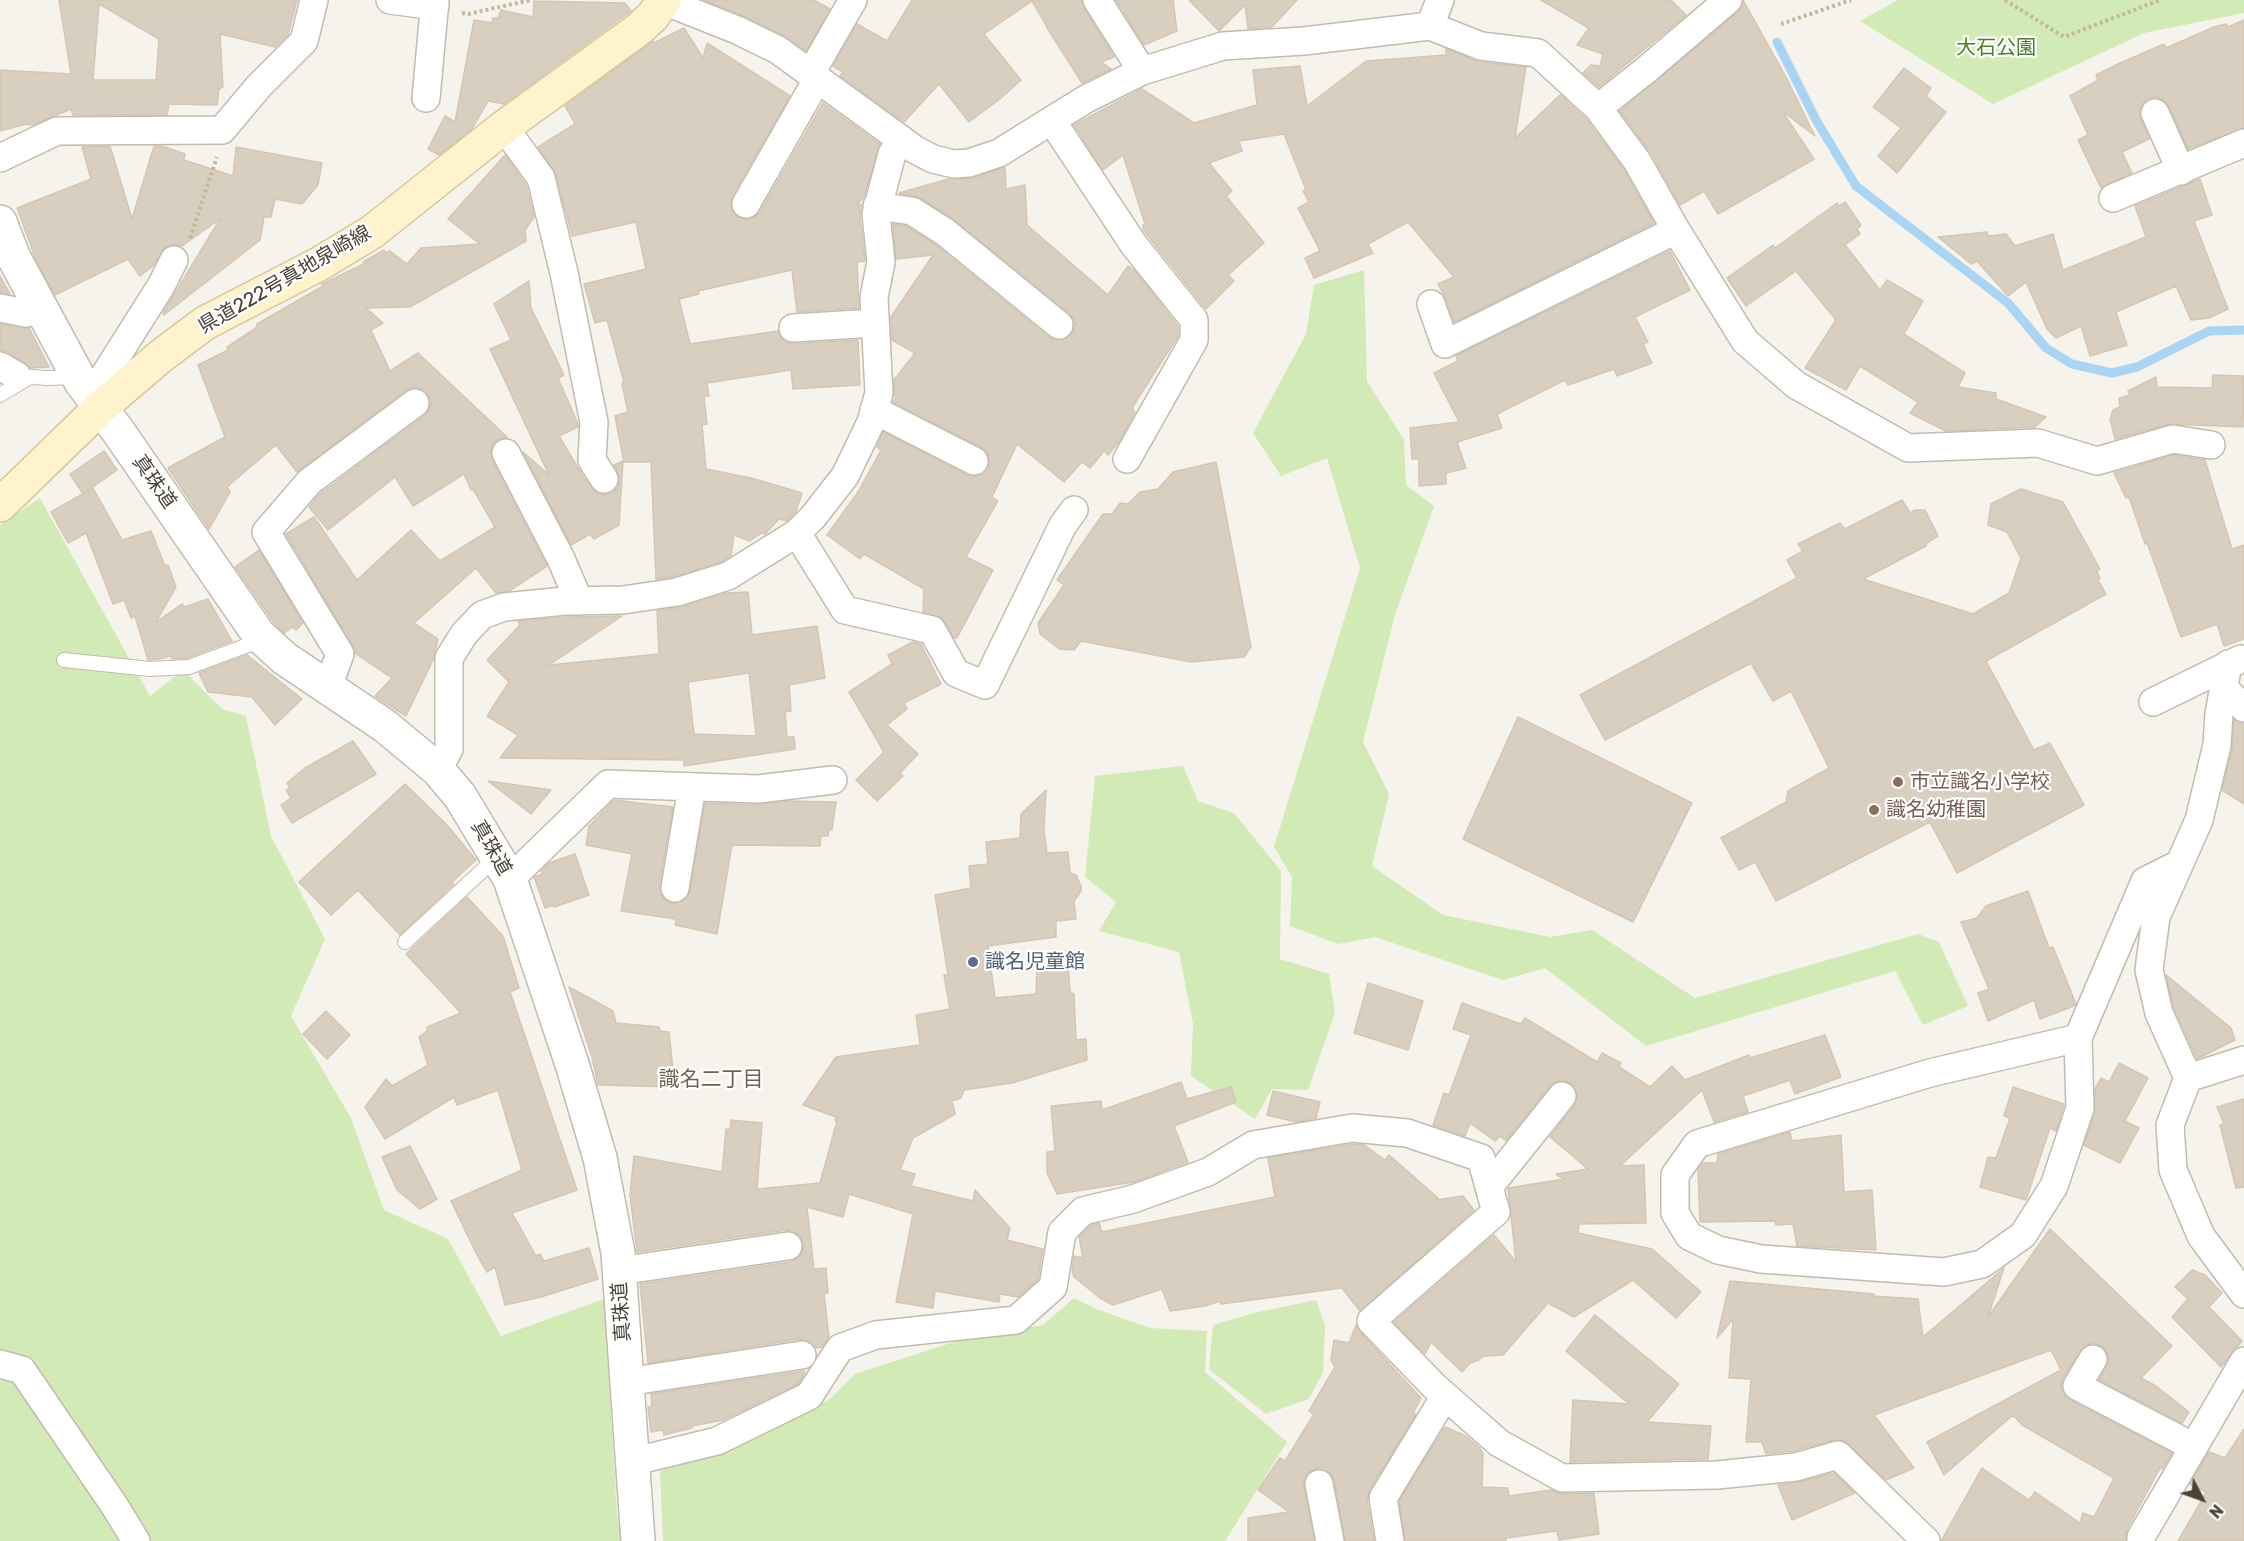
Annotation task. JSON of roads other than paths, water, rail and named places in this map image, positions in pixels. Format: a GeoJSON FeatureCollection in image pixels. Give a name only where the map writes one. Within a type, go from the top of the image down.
{"type":"FeatureCollection","features":[{"type":"Feature","properties":{"kind":"main road","name":"県道222号真地泉崎線"},"geometry":{"type":"LineString","coordinates":[[0,506],[100,408],[161,356],[205,323],[319,264],[372,232],[504,127],[639,29],[653,16],[664,0]]}},
{"type":"Feature","properties":{"kind":"street"},"geometry":{"type":"LineString","coordinates":[[0,158],[57,131],[222,130],[259,86],[304,41],[314,0]]}},
{"type":"Feature","properties":{"kind":"street"},"geometry":{"type":"LineString","coordinates":[[390,0],[435,3],[426,98]]}},
{"type":"Feature","properties":{"kind":"street"},"geometry":{"type":"LineString","coordinates":[[664,0],[737,30],[778,50],[901,139],[933,159],[954,164],[969,163],[999,153],[1086,99],[1142,71],[1223,46],[1304,41],[1430,27],[1481,46],[1538,53],[1598,108],[1637,161],[1676,230],[1745,340],[1796,385],[1908,448],[2038,443],[2097,460],[2173,439],[2211,445]]}},
{"type":"Feature","properties":{"kind":"street"},"geometry":{"type":"LineString","coordinates":[[746,204],[853,0]]}},
{"type":"Feature","properties":{"kind":"street"},"geometry":{"type":"LineString","coordinates":[[1097,0],[1142,71]]}},
{"type":"Feature","properties":{"kind":"street"},"geometry":{"type":"LineString","coordinates":[[1430,27],[1440,0]]}},
{"type":"Feature","properties":{"kind":"street"},"geometry":{"type":"LineString","coordinates":[[1598,108],[1728,0]]}},
{"type":"Feature","properties":{"kind":"street"},"geometry":{"type":"LineString","coordinates":[[2155,113],[2181,171]]}},
{"type":"Feature","properties":{"kind":"street"},"geometry":{"type":"LineString","coordinates":[[1052,121],[1134,245],[1194,320],[1194,340],[1127,459]]}},
{"type":"Feature","properties":{"kind":"street"},"geometry":{"type":"LineString","coordinates":[[504,127],[541,178],[564,273],[594,422],[592,460],[604,479]]}},
{"type":"Feature","properties":{"kind":"street"},"geometry":{"type":"LineString","coordinates":[[438,771],[449,749],[449,658],[464,634],[482,615],[504,607],[623,600],[677,592],[728,576],[796,533],[813,517],[845,476],[863,441],[879,393],[874,297],[881,262],[876,214],[892,154],[901,139]]}},
{"type":"Feature","properties":{"kind":"street"},"geometry":{"type":"LineString","coordinates":[[2113,198],[2244,143]]}},
{"type":"Feature","properties":{"kind":"street"},"geometry":{"type":"LineString","coordinates":[[877,206],[912,211],[945,232],[1059,325]]}},
{"type":"Feature","properties":{"kind":"street","name":"真珠道"},"geometry":{"type":"LineString","coordinates":[[0,222],[13,256],[78,377],[164,495],[260,635],[285,657],[385,726],[438,771],[460,796],[503,868],[572,1064],[600,1158],[618,1252],[638,1541]]}},
{"type":"Feature","properties":{"kind":"street"},"geometry":{"type":"LineString","coordinates":[[1431,304],[1444,344],[1676,230]]}},
{"type":"Feature","properties":{"kind":"street"},"geometry":{"type":"LineString","coordinates":[[100,408],[104,376],[161,286],[174,260]]}},
{"type":"Feature","properties":{"kind":"street"},"geometry":{"type":"LineString","coordinates":[[0,308],[25,313],[41,311]]}},
{"type":"Feature","properties":{"kind":"street"},"geometry":{"type":"LineString","coordinates":[[793,328],[875,323]]}},
{"type":"Feature","properties":{"kind":"street"},"geometry":{"type":"LineString","coordinates":[[328,687],[340,654],[266,532],[309,482],[415,403]]}},
{"type":"Feature","properties":{"kind":"street"},"geometry":{"type":"LineString","coordinates":[[874,411],[974,461]]}},
{"type":"Feature","properties":{"kind":"street"},"geometry":{"type":"LineString","coordinates":[[506,453],[561,559],[579,601]]}},
{"type":"Feature","properties":{"kind":"street"},"geometry":{"type":"LineString","coordinates":[[796,533],[845,610],[932,630],[956,673],[985,685],[1063,525],[1074,510]]}},
{"type":"Feature","properties":{"kind":"street"},"geometry":{"type":"LineString","coordinates":[[2153,702],[2232,670]]}},
{"type":"Feature","properties":{"kind":"street"},"geometry":{"type":"LineString","coordinates":[[2232,670],[2244,708]]}},
{"type":"Feature","properties":{"kind":"street"},"geometry":{"type":"LineString","coordinates":[[2232,670],[2199,820],[2156,917],[2149,970],[2159,1013],[2188,1078],[2170,1125],[2173,1170],[2201,1236],[2244,1294]]}},
{"type":"Feature","properties":{"kind":"street"},"geometry":{"type":"LineString","coordinates":[[503,868],[608,784],[758,789],[833,780]]}},
{"type":"Feature","properties":{"kind":"street"},"geometry":{"type":"LineString","coordinates":[[675,888],[692,787]]}},
{"type":"Feature","properties":{"kind":"street"},"geometry":{"type":"LineString","coordinates":[[2078,1038],[1930,1073],[1697,1144],[1675,1175],[1675,1213],[1689,1236],[1718,1250],[1761,1259],[1944,1272],[1982,1264],[2023,1235],[2054,1186],[2080,1108],[2078,1038],[2145,881],[2179,864]]}},
{"type":"Feature","properties":{"kind":"street"},"geometry":{"type":"LineString","coordinates":[[2188,1078],[2244,1060]]}},
{"type":"Feature","properties":{"kind":"street"},"geometry":{"type":"LineString","coordinates":[[1489,1187],[1562,1096]]}},
{"type":"Feature","properties":{"kind":"street"},"geometry":{"type":"LineString","coordinates":[[631,1461],[717,1441],[809,1396],[840,1348],[876,1335],[1016,1320],[1053,1287],[1062,1232],[1083,1210],[1133,1198],[1208,1172],[1252,1145],[1352,1128],[1407,1133],[1481,1158],[1496,1212],[1371,1321],[1445,1396],[1498,1443],[1562,1478],[1717,1475],[1796,1467],[1838,1455],[1926,1541]]}},
{"type":"Feature","properties":{"kind":"street"},"geometry":{"type":"LineString","coordinates":[[619,1271],[788,1246]]}},
{"type":"Feature","properties":{"kind":"street"},"geometry":{"type":"LineString","coordinates":[[626,1382],[802,1355]]}},
{"type":"Feature","properties":{"kind":"street"},"geometry":{"type":"LineString","coordinates":[[2093,1359],[2077,1386],[2194,1447]]}},
{"type":"Feature","properties":{"kind":"street"},"geometry":{"type":"LineString","coordinates":[[2141,1541],[2141,1537],[2244,1362]]}},
{"type":"Feature","properties":{"kind":"street"},"geometry":{"type":"LineString","coordinates":[[0,1364],[22,1370],[136,1541]]}},
{"type":"Feature","properties":{"kind":"street"},"geometry":{"type":"LineString","coordinates":[[1390,1541],[1383,1498],[1445,1396]]}},
{"type":"Feature","properties":{"kind":"street"},"geometry":{"type":"LineString","coordinates":[[1319,1484],[1330,1541]]}},
{"type":"Feature","properties":{"kind":"lane"},"geometry":{"type":"LineString","coordinates":[[12,379],[78,377]]}},
{"type":"Feature","properties":{"kind":"lane"},"geometry":{"type":"LineString","coordinates":[[64,660],[150,669],[189,667],[248,645],[260,635]]}},
{"type":"Feature","properties":{"kind":"lane"},"geometry":{"type":"LineString","coordinates":[[405,942],[503,868]]}},
{"type":"Feature","properties":{"kind":"waterway"},"geometry":{"type":"LineString","coordinates":[[1777,42],[1816,120],[1856,186],[2008,303],[2046,348],[2072,364],[2112,373],[2137,367],[2209,331],[2244,330]]}},
{"type":"Feature","properties":{"kind":"place","name":"市立識名小学校"},"geometry":{"type":"Point","coordinates":[1898,782]}},
{"type":"Feature","properties":{"kind":"place","name":"識名幼稚園"},"geometry":{"type":"Point","coordinates":[1874,810]}},
{"type":"Feature","properties":{"kind":"place","name":"識名児童館"},"geometry":{"type":"Point","coordinates":[973,962]}},
{"type":"Feature","properties":{"kind":"district","name":"識名二丁目"},"geometry":{"type":"Point","coordinates":[711,1080]}},
{"type":"Feature","properties":{"kind":"park label","name":"大石公園"},"geometry":{"type":"Point","coordinates":[1996,48]}}]}
